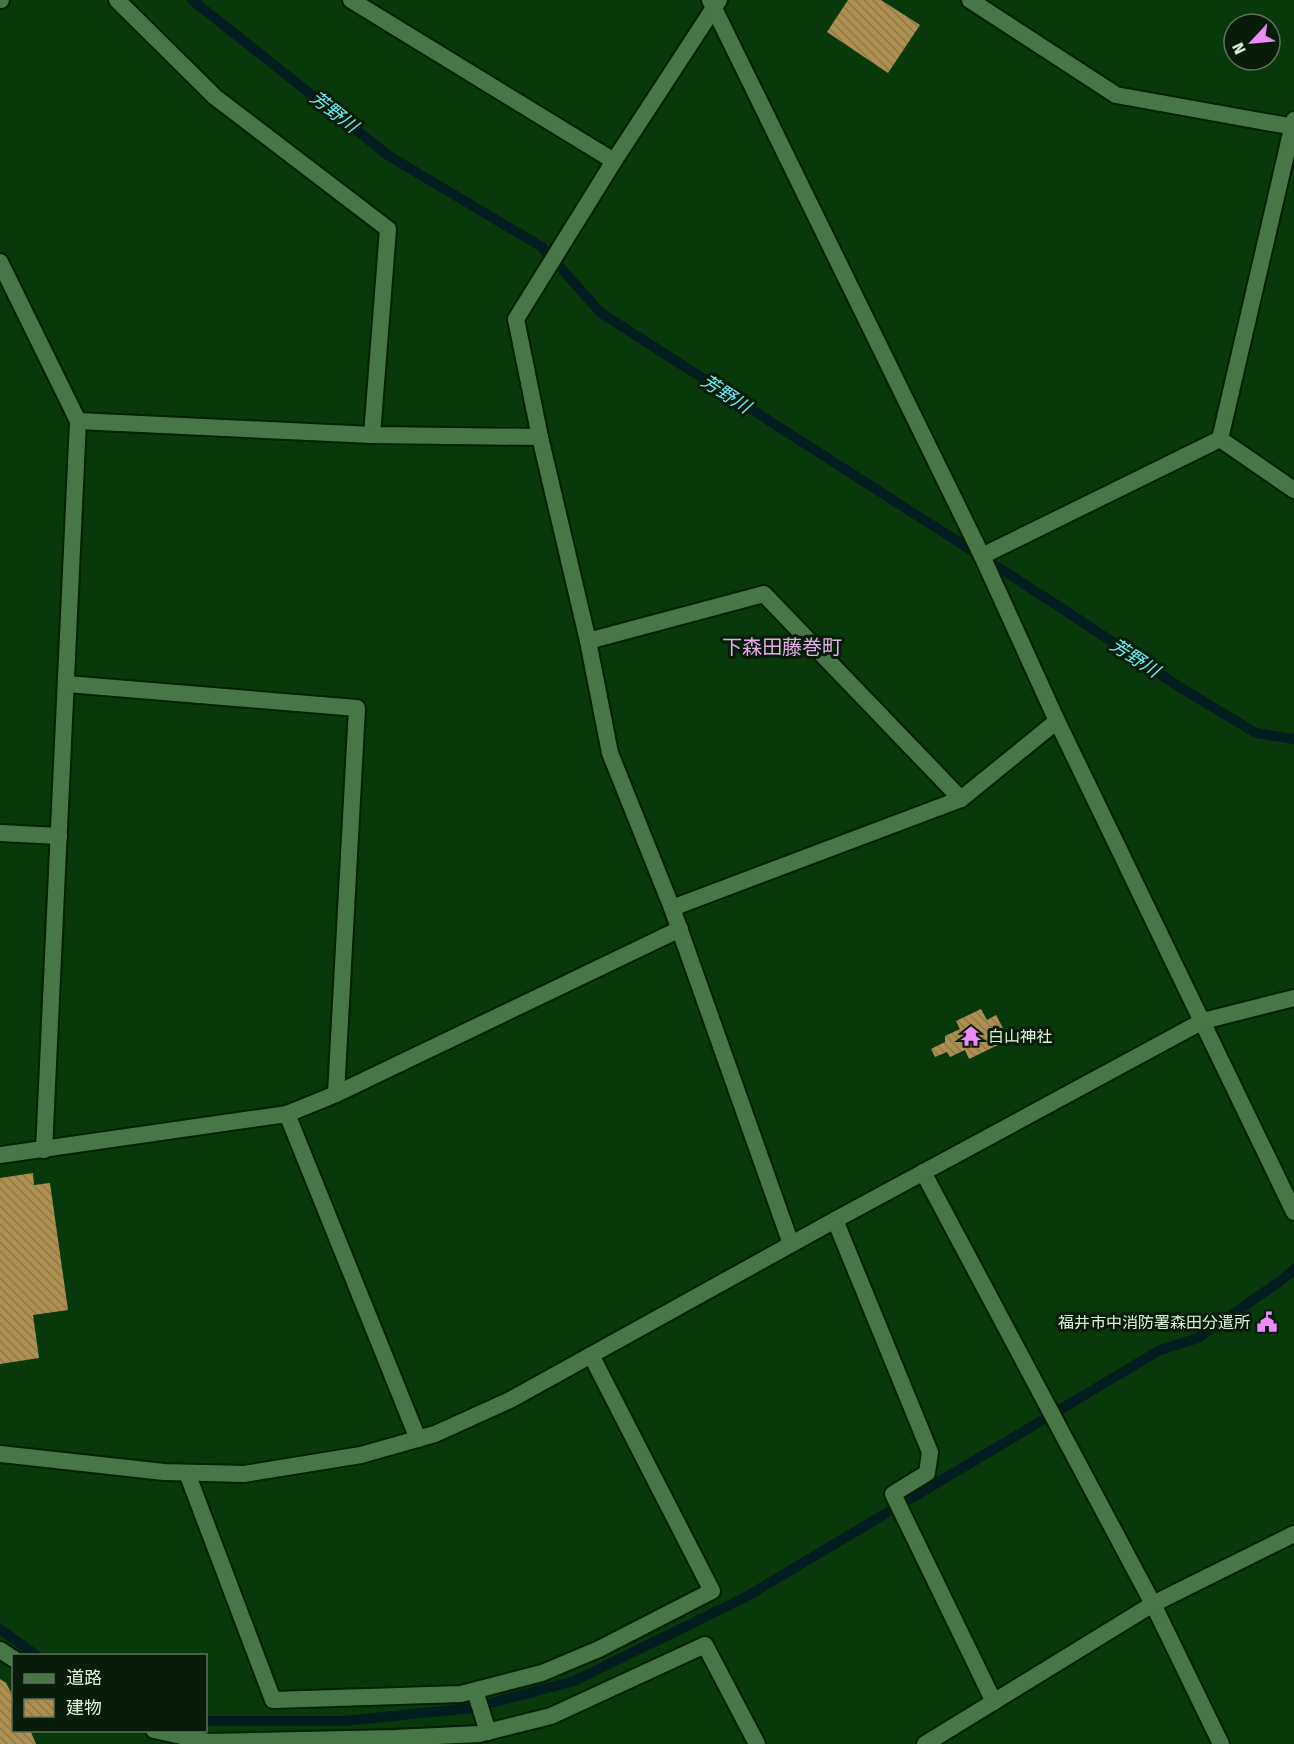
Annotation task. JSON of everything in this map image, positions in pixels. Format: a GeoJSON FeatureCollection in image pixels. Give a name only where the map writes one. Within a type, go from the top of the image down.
{"type":"FeatureCollection","features":[{"type":"Feature","properties":{"kind":"street"},"geometry":{"type":"LineString","coordinates":[[117,0],[215,96],[388,229],[372,435]]}},
{"type":"Feature","properties":{"kind":"street"},"geometry":{"type":"LineString","coordinates":[[351,0],[614,161]]}},
{"type":"Feature","properties":{"kind":"street"},"geometry":{"type":"LineString","coordinates":[[970,0],[1116,95],[1294,124],[1220,439]]}},
{"type":"Feature","properties":{"kind":"street"},"geometry":{"type":"LineString","coordinates":[[714,2],[516,320],[540,437],[588,641],[610,753],[680,929],[791,1244]]}},
{"type":"Feature","properties":{"kind":"street"},"geometry":{"type":"LineString","coordinates":[[714,2],[982,556],[1057,721],[1294,1212]]}},
{"type":"Feature","properties":{"kind":"street"},"geometry":{"type":"LineString","coordinates":[[0,262],[78,422],[44,1150]]}},
{"type":"Feature","properties":{"kind":"street"},"geometry":{"type":"LineString","coordinates":[[78,422],[372,435],[540,437]]}},
{"type":"Feature","properties":{"kind":"street"},"geometry":{"type":"LineString","coordinates":[[982,556],[1220,439]]}},
{"type":"Feature","properties":{"kind":"street"},"geometry":{"type":"LineString","coordinates":[[1220,439],[1294,490]]}},
{"type":"Feature","properties":{"kind":"street"},"geometry":{"type":"LineString","coordinates":[[588,641],[764,594],[961,799]]}},
{"type":"Feature","properties":{"kind":"street"},"geometry":{"type":"LineString","coordinates":[[67,684],[357,708],[336,1094]]}},
{"type":"Feature","properties":{"kind":"street"},"geometry":{"type":"LineString","coordinates":[[672,908],[961,799],[1057,721]]}},
{"type":"Feature","properties":{"kind":"street"},"geometry":{"type":"LineString","coordinates":[[0,833],[59,836]]}},
{"type":"Feature","properties":{"kind":"street"},"geometry":{"type":"LineString","coordinates":[[0,1155],[287,1113],[336,1094],[680,929]]}},
{"type":"Feature","properties":{"kind":"street"},"geometry":{"type":"LineString","coordinates":[[0,1454],[165,1472],[244,1474],[361,1455],[435,1434],[510,1400],[791,1244],[1203,1021],[1294,998]]}},
{"type":"Feature","properties":{"kind":"street"},"geometry":{"type":"LineString","coordinates":[[287,1113],[418,1439]]}},
{"type":"Feature","properties":{"kind":"street"},"geometry":{"type":"LineString","coordinates":[[923,1172],[1153,1604],[1221,1744]]}},
{"type":"Feature","properties":{"kind":"street"},"geometry":{"type":"LineString","coordinates":[[835,1220],[930,1452],[927,1473],[893,1494],[994,1702]]}},
{"type":"Feature","properties":{"kind":"street"},"geometry":{"type":"LineString","coordinates":[[187,1473],[273,1700],[461,1694],[542,1673],[589,1653],[712,1591],[591,1355]]}},
{"type":"Feature","properties":{"kind":"street"},"geometry":{"type":"LineString","coordinates":[[926,1744],[1153,1604],[1294,1534]]}},
{"type":"Feature","properties":{"kind":"street"},"geometry":{"type":"LineString","coordinates":[[159,1732],[209,1742],[479,1734],[551,1716],[705,1645],[757,1744]]}},
{"type":"Feature","properties":{"kind":"street"},"geometry":{"type":"LineString","coordinates":[[475,1690],[488,1732]]}},
{"type":"Feature","properties":{"kind":"building"},"geometry":{"type":"Polygon","coordinates":[[[848,0],[881,0],[920,25],[888,73],[827,32],[848,0]]]}},
{"type":"Feature","properties":{"kind":"building"},"geometry":{"type":"Polygon","coordinates":[[[981,1009],[987,1020],[996,1015],[1006,1034],[997,1039],[1000,1044],[969,1059],[965,1050],[950,1057],[947,1052],[935,1057],[931,1049],[945,1042],[945,1036],[960,1029],[956,1021],[981,1009]]]}},
{"type":"Feature","properties":{"kind":"building"},"geometry":{"type":"Polygon","coordinates":[[[33,1173],[34,1185],[50,1183],[68,1310],[33,1315],[39,1358],[0,1364],[0,1178],[33,1173]]]}},
{"type":"Feature","properties":{"kind":"building"},"geometry":{"type":"Polygon","coordinates":[[[0,1679],[6,1683],[12,1694],[12,1732],[31,1732],[36,1744],[0,1744],[0,1679]]]}},
{"type":"Feature","properties":{"kind":"waterway","name":"芳野川"},"geometry":{"type":"LineString","coordinates":[[192,0],[389,156],[542,247],[601,313],[1063,609],[1178,686],[1256,733],[1294,739]]}},
{"type":"Feature","properties":{"kind":"waterway"},"geometry":{"type":"LineString","coordinates":[[207,1721],[344,1721],[472,1708],[574,1681],[744,1598],[1160,1350],[1198,1338],[1282,1280],[1294,1269]]}},
{"type":"Feature","properties":{"kind":"waterway"},"geometry":{"type":"LineString","coordinates":[[0,1629],[34,1654]]}},
{"type":"Feature","properties":{"kind":"place","name":"白山神社"},"geometry":{"type":"Point","coordinates":[971,1036]}},
{"type":"Feature","properties":{"kind":"place","name":"福井市中消防署森田分遣所"},"geometry":{"type":"Point","coordinates":[1267,1322]}},
{"type":"Feature","properties":{"kind":"district","name":"下森田藤巻町"},"geometry":{"type":"Point","coordinates":[782,647]}}]}
